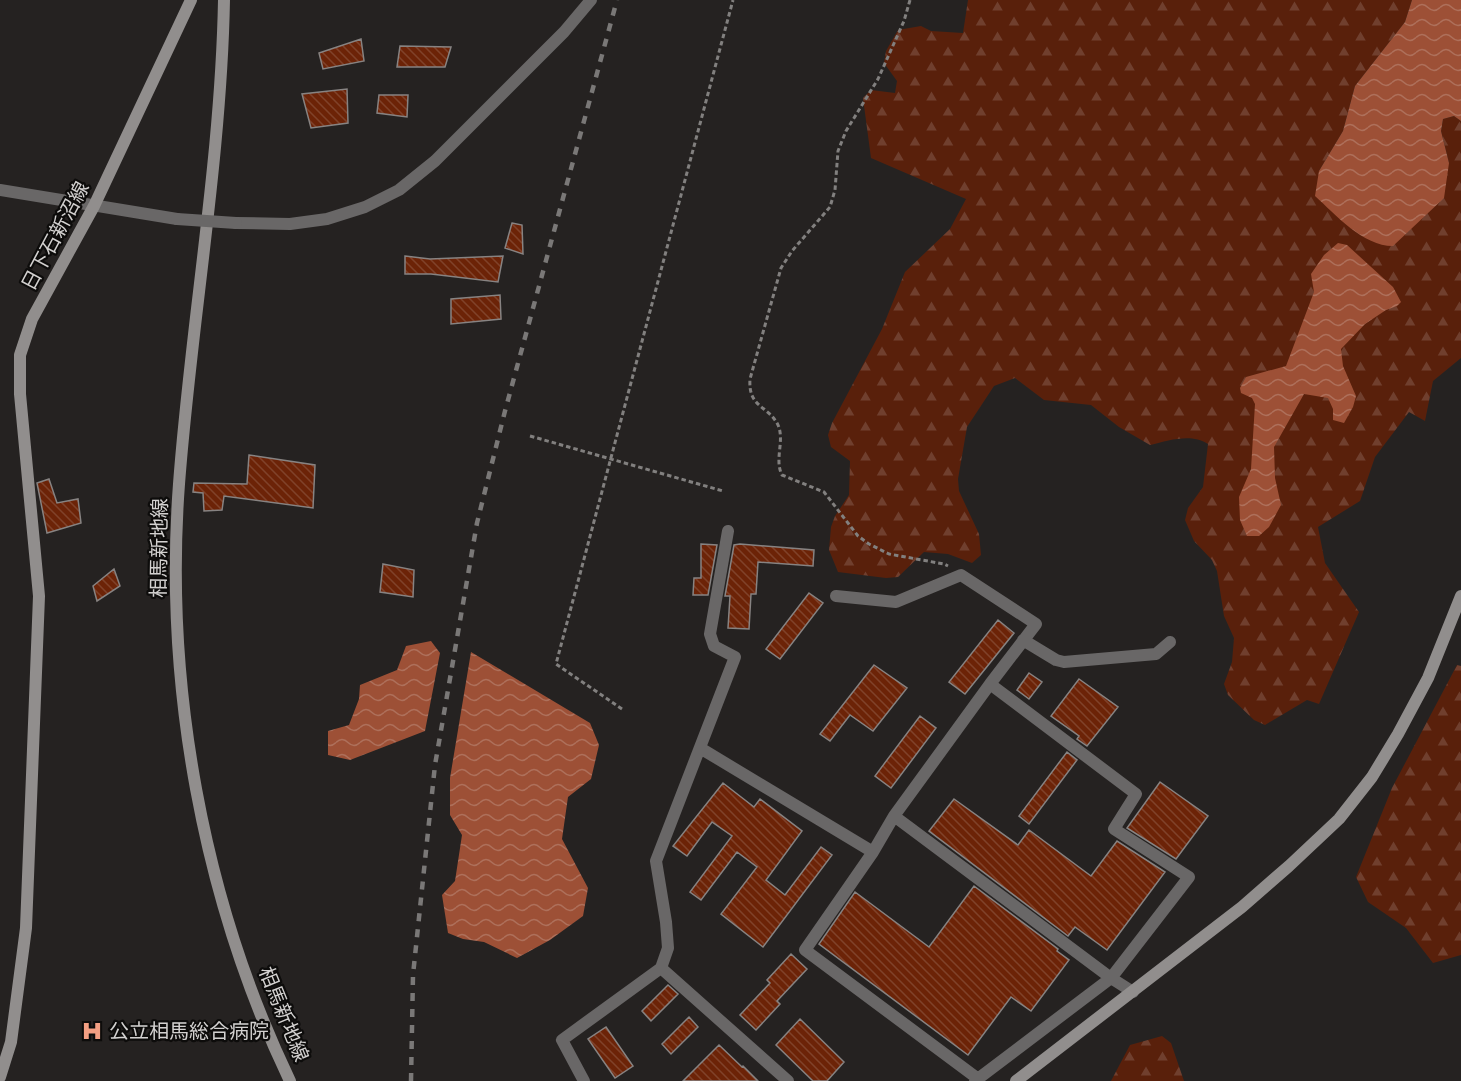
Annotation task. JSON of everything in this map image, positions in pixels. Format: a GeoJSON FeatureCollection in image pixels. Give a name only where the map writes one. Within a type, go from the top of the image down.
{"type":"FeatureCollection","features":[{"type":"Feature","properties":{"kind":"main road","name":"日下石新沼線"},"geometry":{"type":"LineString","coordinates":[[0,1077],[11,1042],[26,928],[39,607],[20,394],[20,355],[32,318],[94,206],[190,0]]}},
{"type":"Feature","properties":{"kind":"main road","name":"相馬新地線"},"geometry":{"type":"LineString","coordinates":[[224,0],[223,52],[214,156],[179,486],[176,572],[180,657],[186,735],[193,778],[217,880],[254,997],[290,1081]]}},
{"type":"Feature","properties":{"kind":"main road"},"geometry":{"type":"LineString","coordinates":[[1016,1081],[1242,907],[1339,819],[1372,777],[1398,734],[1428,678],[1461,596]]}},
{"type":"Feature","properties":{"kind":"street"},"geometry":{"type":"LineString","coordinates":[[0,190],[177,219],[236,223],[290,224],[327,219],[365,207],[399,190],[435,161],[564,32],[591,0]]}},
{"type":"Feature","properties":{"kind":"street"},"geometry":{"type":"LineString","coordinates":[[584,1081],[562,1041],[661,968],[668,948],[656,861],[735,657],[714,646],[710,634],[728,531]]}},
{"type":"Feature","properties":{"kind":"street"},"geometry":{"type":"LineString","coordinates":[[836,596],[896,602],[961,575],[1036,624],[990,684],[894,816],[873,852],[805,950],[976,1080],[1111,978],[1189,877],[1114,829],[1136,794],[990,684]]}},
{"type":"Feature","properties":{"kind":"street"},"geometry":{"type":"LineString","coordinates":[[1023,640],[1056,660],[1064,662],[1156,654],[1170,642]]}},
{"type":"Feature","properties":{"kind":"street"},"geometry":{"type":"LineString","coordinates":[[700,748],[873,852]]}},
{"type":"Feature","properties":{"kind":"street"},"geometry":{"type":"LineString","coordinates":[[894,816],[1133,992]]}},
{"type":"Feature","properties":{"kind":"street"},"geometry":{"type":"LineString","coordinates":[[661,968],[788,1081]]}},
{"type":"Feature","properties":{"kind":"path"},"geometry":{"type":"LineString","coordinates":[[622,709],[556,664],[733,0]]}},
{"type":"Feature","properties":{"kind":"path"},"geometry":{"type":"LineString","coordinates":[[910,0],[904,21],[878,79],[846,131],[838,151],[835,190],[830,207],[792,251],[781,268],[749,389],[754,402],[774,419],[779,428],[778,467],[782,475],[824,492],[858,536],[869,544],[889,554],[944,564],[961,575]]}},
{"type":"Feature","properties":{"kind":"path"},"geometry":{"type":"LineString","coordinates":[[530,436],[723,491]]}},
{"type":"Feature","properties":{"kind":"green space"},"geometry":{"type":"Polygon","coordinates":[[[968,0],[1412,0],[1405,22],[1355,86],[1343,131],[1319,171],[1449,163],[1441,131],[1443,119],[1454,116],[1461,121],[1461,358],[1433,381],[1425,421],[1409,412],[1375,457],[1360,501],[1318,527],[1325,563],[1359,612],[1319,704],[1307,700],[1265,725],[1254,720],[1228,695],[1224,684],[1232,662],[1234,638],[1224,616],[1217,571],[1212,560],[1194,541],[1185,520],[1188,508],[1203,487],[1208,444],[1187,438],[1150,445],[1119,427],[1091,405],[1044,400],[1015,378],[994,386],[967,427],[958,479],[959,491],[979,534],[981,555],[972,563],[948,554],[924,552],[898,577],[886,578],[838,572],[829,550],[831,527],[835,516],[849,495],[850,461],[831,447],[828,435],[832,423],[882,329],[905,272],[950,229],[966,199],[871,158],[863,98],[871,90],[895,93],[897,81],[884,63],[886,51],[898,30],[921,26],[931,31],[963,33],[968,0]]]}},
{"type":"Feature","properties":{"kind":"green space"},"geometry":{"type":"Polygon","coordinates":[[[1457,665],[1461,666],[1461,955],[1433,963],[1406,928],[1368,902],[1356,877],[1392,788],[1457,665]]]}},
{"type":"Feature","properties":{"kind":"green space"},"geometry":{"type":"Polygon","coordinates":[[[1162,1036],[1171,1043],[1184,1081],[1111,1081],[1130,1045],[1162,1036]]]}},
{"type":"Feature","properties":{"kind":"water"},"geometry":{"type":"Polygon","coordinates":[[[1412,0],[1461,0],[1461,121],[1454,116],[1443,119],[1441,131],[1449,163],[1444,198],[1393,246],[1382,245],[1351,228],[1315,196],[1319,171],[1343,131],[1355,86],[1405,22],[1412,0]]]}},
{"type":"Feature","properties":{"kind":"water"},"geometry":{"type":"Polygon","coordinates":[[[1338,243],[1347,245],[1393,287],[1401,302],[1365,324],[1341,349],[1343,366],[1356,396],[1344,423],[1333,420],[1333,409],[1328,398],[1304,394],[1274,447],[1275,478],[1281,505],[1269,527],[1259,536],[1247,536],[1240,520],[1239,497],[1251,469],[1255,404],[1252,398],[1241,393],[1240,388],[1246,377],[1286,366],[1314,292],[1311,274],[1324,255],[1338,243]]]}},
{"type":"Feature","properties":{"kind":"water"},"geometry":{"type":"Polygon","coordinates":[[[431,641],[440,653],[425,731],[350,760],[328,755],[328,731],[349,725],[359,699],[360,685],[397,670],[406,646],[431,641]]]}},
{"type":"Feature","properties":{"kind":"water"},"geometry":{"type":"Polygon","coordinates":[[[471,652],[590,723],[599,745],[591,779],[568,797],[562,839],[588,888],[583,916],[550,940],[517,958],[484,942],[463,939],[448,933],[442,895],[455,881],[462,835],[450,815],[450,778],[471,652]]]}},
{"type":"Feature","properties":{"kind":"building"},"geometry":{"type":"Polygon","coordinates":[[[361,39],[364,61],[323,69],[319,53],[361,39]]]}},
{"type":"Feature","properties":{"kind":"building"},"geometry":{"type":"Polygon","coordinates":[[[400,46],[451,47],[445,67],[397,67],[400,46]]]}},
{"type":"Feature","properties":{"kind":"building"},"geometry":{"type":"Polygon","coordinates":[[[347,89],[348,123],[311,128],[302,94],[347,89]]]}},
{"type":"Feature","properties":{"kind":"building"},"geometry":{"type":"Polygon","coordinates":[[[379,95],[408,95],[407,117],[377,113],[379,95]]]}},
{"type":"Feature","properties":{"kind":"building"},"geometry":{"type":"Polygon","coordinates":[[[512,223],[522,225],[523,254],[505,248],[512,223]]]}},
{"type":"Feature","properties":{"kind":"building"},"geometry":{"type":"Polygon","coordinates":[[[405,256],[430,259],[503,256],[498,282],[431,274],[405,274],[405,256]]]}},
{"type":"Feature","properties":{"kind":"building"},"geometry":{"type":"Polygon","coordinates":[[[500,295],[501,319],[451,324],[451,299],[500,295]]]}},
{"type":"Feature","properties":{"kind":"building"},"geometry":{"type":"Polygon","coordinates":[[[249,455],[315,465],[313,508],[224,496],[222,510],[204,511],[203,493],[193,492],[194,483],[247,484],[249,455]]]}},
{"type":"Feature","properties":{"kind":"building"},"geometry":{"type":"Polygon","coordinates":[[[49,479],[57,503],[78,499],[81,523],[47,533],[37,483],[49,479]]]}},
{"type":"Feature","properties":{"kind":"building"},"geometry":{"type":"Polygon","coordinates":[[[701,544],[717,545],[708,595],[693,595],[694,578],[701,578],[701,544]]]}},
{"type":"Feature","properties":{"kind":"building"},"geometry":{"type":"Polygon","coordinates":[[[734,545],[814,550],[813,566],[758,562],[756,594],[751,594],[749,629],[728,628],[730,596],[725,596],[734,545]]]}},
{"type":"Feature","properties":{"kind":"building"},"geometry":{"type":"Polygon","coordinates":[[[383,564],[414,570],[413,597],[380,592],[383,564]]]}},
{"type":"Feature","properties":{"kind":"building"},"geometry":{"type":"Polygon","coordinates":[[[114,569],[120,586],[97,601],[93,586],[114,569]]]}},
{"type":"Feature","properties":{"kind":"building"},"geometry":{"type":"Polygon","coordinates":[[[809,593],[823,603],[780,659],[766,649],[809,593]]]}},
{"type":"Feature","properties":{"kind":"building"},"geometry":{"type":"Polygon","coordinates":[[[998,620],[1014,633],[965,694],[949,682],[998,620]]]}},
{"type":"Feature","properties":{"kind":"building"},"geometry":{"type":"Polygon","coordinates":[[[874,665],[907,688],[873,731],[850,715],[830,741],[820,734],[874,665]]]}},
{"type":"Feature","properties":{"kind":"building"},"geometry":{"type":"Polygon","coordinates":[[[1029,673],[1042,682],[1029,699],[1017,690],[1029,673]]]}},
{"type":"Feature","properties":{"kind":"building"},"geometry":{"type":"Polygon","coordinates":[[[1079,679],[1118,707],[1087,746],[1077,739],[1079,736],[1051,716],[1079,679]]]}},
{"type":"Feature","properties":{"kind":"building"},"geometry":{"type":"Polygon","coordinates":[[[920,716],[936,728],[891,788],[875,776],[920,716]]]}},
{"type":"Feature","properties":{"kind":"building"},"geometry":{"type":"Polygon","coordinates":[[[1067,752],[1077,760],[1029,824],[1019,816],[1067,752]]]}},
{"type":"Feature","properties":{"kind":"building"},"geometry":{"type":"Polygon","coordinates":[[[1160,782],[1208,816],[1176,859],[1127,828],[1160,782]]]}},
{"type":"Feature","properties":{"kind":"building"},"geometry":{"type":"Polygon","coordinates":[[[723,783],[754,807],[760,799],[802,831],[766,880],[785,895],[821,847],[832,855],[763,947],[721,914],[757,867],[737,852],[701,900],[690,892],[732,836],[712,822],[687,856],[673,846],[723,783]]]}},
{"type":"Feature","properties":{"kind":"building"},"geometry":{"type":"Polygon","coordinates":[[[954,799],[1018,845],[1029,830],[1091,876],[1117,841],[1165,872],[1107,950],[1075,927],[1068,936],[929,831],[954,799]]]}},
{"type":"Feature","properties":{"kind":"building"},"geometry":{"type":"Polygon","coordinates":[[[974,886],[1058,949],[1057,951],[1069,960],[1031,1011],[1011,997],[968,1055],[819,944],[855,892],[929,947],[974,886]]]}},
{"type":"Feature","properties":{"kind":"building"},"geometry":{"type":"Polygon","coordinates":[[[791,954],[807,969],[777,1001],[780,1004],[756,1030],[740,1015],[770,983],[767,980],[791,954]]]}},
{"type":"Feature","properties":{"kind":"building"},"geometry":{"type":"Polygon","coordinates":[[[668,985],[678,994],[651,1021],[642,1011],[668,985]]]}},
{"type":"Feature","properties":{"kind":"building"},"geometry":{"type":"Polygon","coordinates":[[[689,1017],[698,1027],[671,1054],[662,1044],[689,1017]]]}},
{"type":"Feature","properties":{"kind":"building"},"geometry":{"type":"Polygon","coordinates":[[[800,1019],[844,1062],[827,1081],[813,1081],[776,1045],[800,1019]]]}},
{"type":"Feature","properties":{"kind":"building"},"geometry":{"type":"Polygon","coordinates":[[[606,1027],[633,1066],[615,1078],[588,1039],[606,1027]]]}},
{"type":"Feature","properties":{"kind":"building"},"geometry":{"type":"Polygon","coordinates":[[[719,1045],[743,1066],[758,1081],[683,1081],[719,1045]]]}},
{"type":"Feature","properties":{"kind":"railway"},"geometry":{"type":"LineString","coordinates":[[411,1081],[413,975],[435,765],[477,523],[505,411],[617,0]]}},
{"type":"Feature","properties":{"kind":"place","name":"公立相馬総合病院"},"geometry":{"type":"Point","coordinates":[92,1031]}}]}
